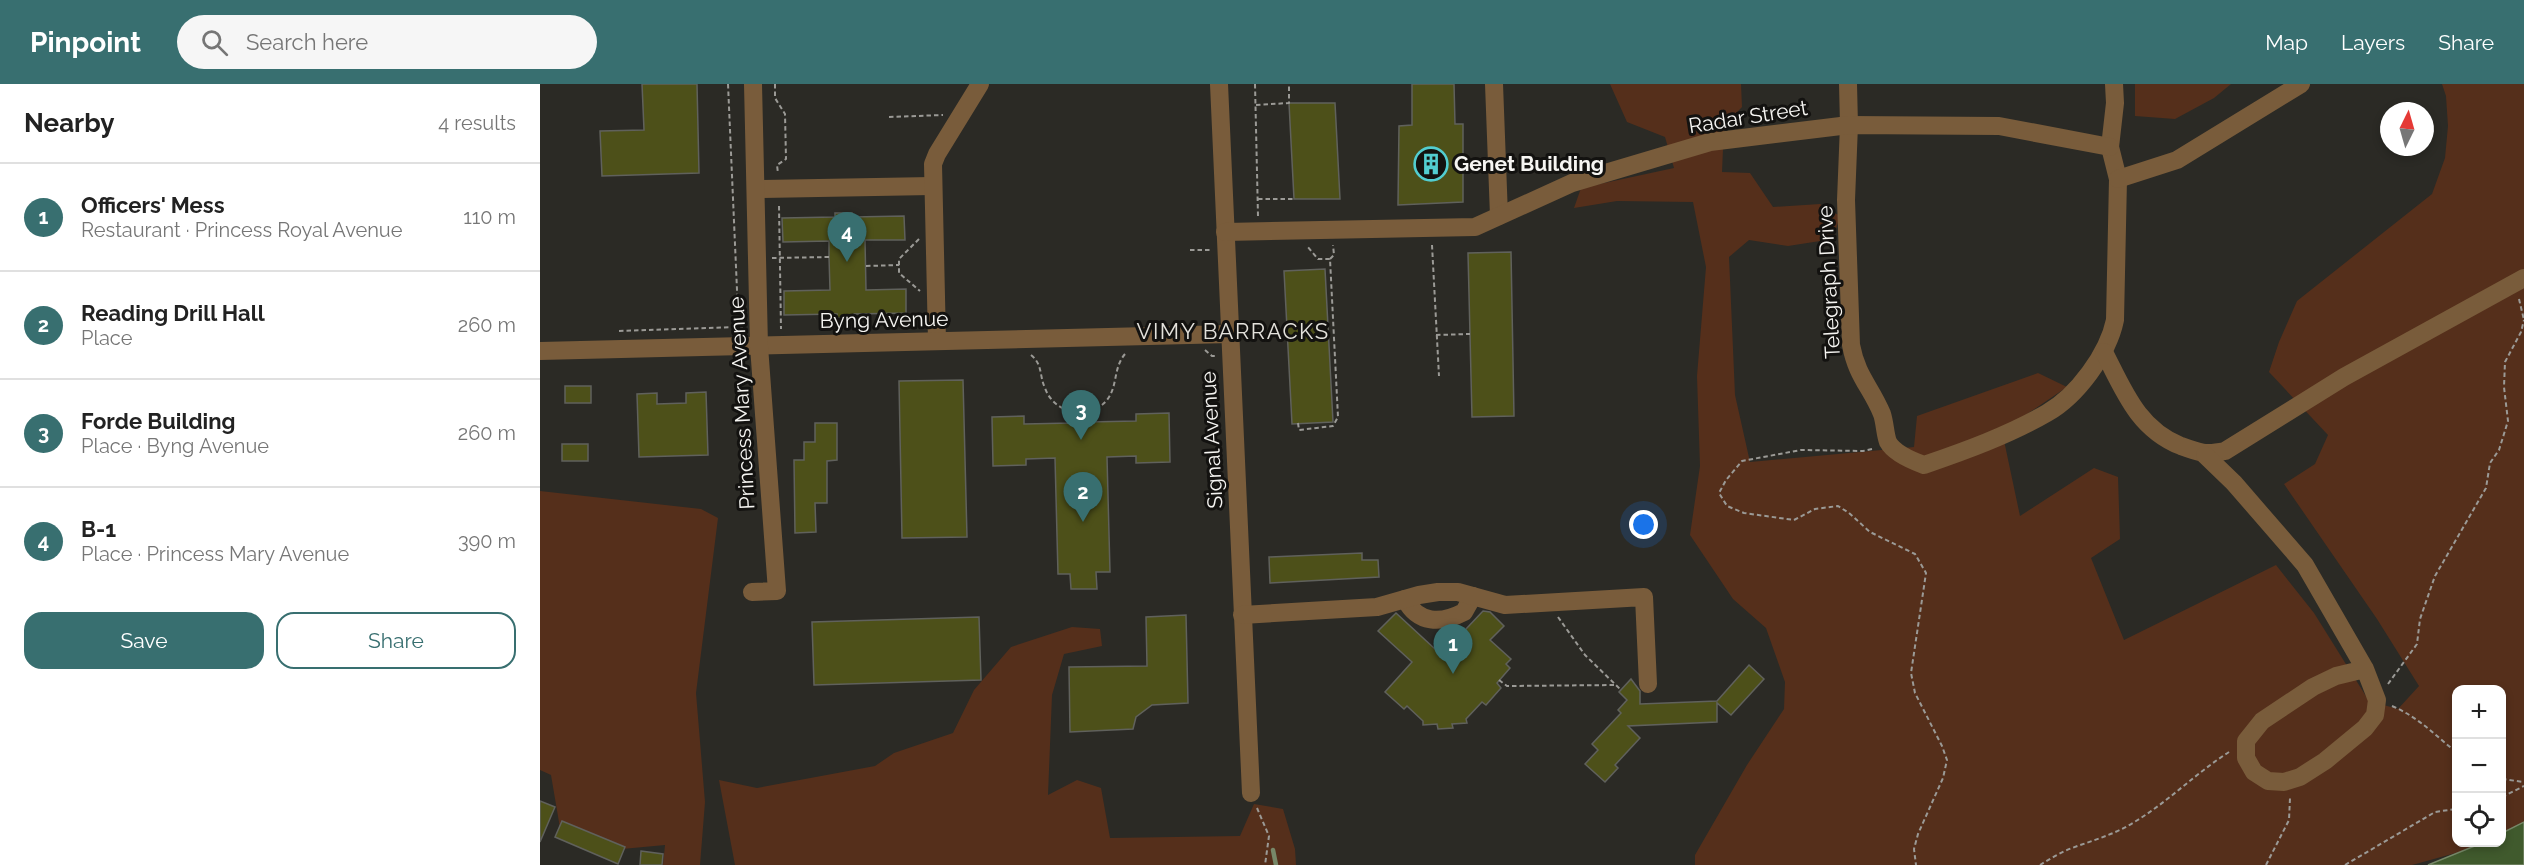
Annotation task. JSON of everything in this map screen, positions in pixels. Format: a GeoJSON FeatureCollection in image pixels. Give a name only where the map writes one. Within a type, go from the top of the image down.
{"type":"FeatureCollection","features":[{"type":"Feature","properties":{"kind":"street","name":"Princess Mary Avenue"},"geometry":{"type":"LineString","coordinates":[[752,592],[777,591],[759,337],[753,84]]}},
{"type":"Feature","properties":{"kind":"street"},"geometry":{"type":"LineString","coordinates":[[937,341],[933,164],[981,84]]}},
{"type":"Feature","properties":{"kind":"street","name":"Signal Avenue"},"geometry":{"type":"LineString","coordinates":[[1219,84],[1251,793]]}},
{"type":"Feature","properties":{"kind":"street"},"geometry":{"type":"LineString","coordinates":[[1494,84],[1499,216]]}},
{"type":"Feature","properties":{"kind":"street","name":"Telegraph Drive"},"geometry":{"type":"LineString","coordinates":[[1848,84],[1846,200],[1851,345],[1858,373],[1881,413],[1889,443]]}},
{"type":"Feature","properties":{"kind":"street"},"geometry":{"type":"LineString","coordinates":[[1889,443],[1911,461],[1924,465],[2019,427],[2048,413],[2074,391],[2104,352],[2115,320],[2118,179],[2110,147],[2115,103],[2114,84]]}},
{"type":"Feature","properties":{"kind":"street"},"geometry":{"type":"LineString","coordinates":[[2118,179],[2177,160],[2301,84]]}},
{"type":"Feature","properties":{"kind":"street","name":"Radar Street"},"geometry":{"type":"LineString","coordinates":[[1226,241],[1475,226],[1572,183],[1710,142],[1849,125],[1999,126],[2110,147]]}},
{"type":"Feature","properties":{"kind":"street"},"geometry":{"type":"LineString","coordinates":[[756,189],[932,186]]}},
{"type":"Feature","properties":{"kind":"street"},"geometry":{"type":"LineString","coordinates":[[2205,455],[2225,451],[2344,377],[2518,281]]}},
{"type":"Feature","properties":{"kind":"street","name":"Byng Avenue"},"geometry":{"type":"LineString","coordinates":[[540,351],[759,337],[781,345],[1230,334]]}},
{"type":"Feature","properties":{"kind":"street"},"geometry":{"type":"LineString","coordinates":[[2104,352],[2144,422],[2164,439],[2205,455],[2234,483],[2305,565],[2365,669],[2377,700],[2375,716],[2365,728],[2325,762],[2300,777],[2284,782],[2268,781],[2254,772],[2246,758],[2246,741],[2262,721],[2313,687],[2336,676],[2365,669]]}},
{"type":"Feature","properties":{"kind":"street"},"geometry":{"type":"LineString","coordinates":[[1242,615],[1377,607],[1438,592],[1458,592],[1505,605],[1644,597],[1648,684]]}},
{"type":"Feature","properties":{"kind":"street"},"geometry":{"type":"LineString","coordinates":[[1405,599],[1411,611],[1418,616],[1436,620],[1455,617],[1464,612],[1473,596]]}},
{"type":"Feature","properties":{"kind":"path"},"geometry":{"type":"LineString","coordinates":[[728,84],[736,327],[759,337]]}},
{"type":"Feature","properties":{"kind":"path"},"geometry":{"type":"LineString","coordinates":[[775,84],[775,98],[785,114],[786,159],[777,165],[778,178]]}},
{"type":"Feature","properties":{"kind":"path"},"geometry":{"type":"LineString","coordinates":[[1255,84],[1258,220]]}},
{"type":"Feature","properties":{"kind":"path"},"geometry":{"type":"LineString","coordinates":[[1256,105],[1289,103],[1289,84]]}},
{"type":"Feature","properties":{"kind":"path"},"geometry":{"type":"LineString","coordinates":[[889,117],[950,115]]}},
{"type":"Feature","properties":{"kind":"path"},"geometry":{"type":"LineString","coordinates":[[778,199],[781,345]]}},
{"type":"Feature","properties":{"kind":"path"},"geometry":{"type":"LineString","coordinates":[[1258,199],[1294,199]]}},
{"type":"Feature","properties":{"kind":"path"},"geometry":{"type":"LineString","coordinates":[[1431,236],[1438,375]]}},
{"type":"Feature","properties":{"kind":"path"},"geometry":{"type":"LineString","coordinates":[[919,239],[899,259],[899,273],[921,292]]}},
{"type":"Feature","properties":{"kind":"path"},"geometry":{"type":"LineString","coordinates":[[1298,423],[1299,430],[1323,429],[1333,426],[1338,417],[1330,260],[1334,255],[1333,239]]}},
{"type":"Feature","properties":{"kind":"path"},"geometry":{"type":"LineString","coordinates":[[1190,250],[1226,241]]}},
{"type":"Feature","properties":{"kind":"path"},"geometry":{"type":"LineString","coordinates":[[1303,241],[1318,259],[1330,260]]}},
{"type":"Feature","properties":{"kind":"path"},"geometry":{"type":"LineString","coordinates":[[757,258],[829,257]]}},
{"type":"Feature","properties":{"kind":"path"},"geometry":{"type":"LineString","coordinates":[[866,266],[899,265]]}},
{"type":"Feature","properties":{"kind":"path"},"geometry":{"type":"LineString","coordinates":[[2452,748],[2406,712],[2377,700],[2417,644],[2420,619],[2435,576],[2486,488],[2490,463],[2499,450],[2508,422],[2504,387],[2505,362],[2521,332],[2524,320],[2518,281]]}},
{"type":"Feature","properties":{"kind":"path"},"geometry":{"type":"LineString","coordinates":[[1436,334],[1470,334]]}},
{"type":"Feature","properties":{"kind":"path"},"geometry":{"type":"LineString","coordinates":[[1889,443],[1863,451],[1801,450],[1742,461],[1726,480],[1719,493],[1727,506],[1744,513],[1794,520],[1815,509],[1838,506],[1870,532],[1915,554],[1926,573],[1911,673],[1915,693],[1947,760],[1943,778],[1918,834],[1914,849],[1916,865]]}},
{"type":"Feature","properties":{"kind":"path"},"geometry":{"type":"LineString","coordinates":[[1548,603],[1585,655],[1621,690]]}},
{"type":"Feature","properties":{"kind":"path"},"geometry":{"type":"LineString","coordinates":[[1499,680],[1507,686],[1616,685]]}},
{"type":"Feature","properties":{"kind":"path"},"geometry":{"type":"LineString","coordinates":[[2040,865],[2071,849],[2097,841],[2134,822],[2162,804],[2199,771],[2246,741]]}},
{"type":"Feature","properties":{"kind":"path"},"geometry":{"type":"LineString","coordinates":[[2506,780],[2524,782]]}},
{"type":"Feature","properties":{"kind":"path"},"geometry":{"type":"LineString","coordinates":[[2266,865],[2289,820],[2290,798],[2284,782]]}},
{"type":"Feature","properties":{"kind":"path"},"geometry":{"type":"LineString","coordinates":[[2506,795],[2524,786]]}},
{"type":"Feature","properties":{"kind":"path"},"geometry":{"type":"LineString","coordinates":[[1251,793],[1269,836],[1265,865]]}},
{"type":"Feature","properties":{"kind":"path"},"geometry":{"type":"LineString","coordinates":[[2345,865],[2435,812],[2452,809]]}},
{"type":"Feature","properties":{"kind":"shaded area"},"geometry":{"type":"Polygon","coordinates":[[[1610,84],[1741,84],[1742,107],[1724,126],[1722,172],[1750,173],[1773,207],[1820,204],[1840,216],[1833,239],[1788,246],[1749,240],[1729,257],[1735,395],[1750,462],[1914,447],[1917,416],[2038,373],[2067,387],[2002,431],[2020,516],[2094,468],[2118,477],[2120,539],[2091,558],[2124,640],[2276,565],[2314,613],[2369,701],[2398,709],[2419,686],[2377,619],[2284,484],[2315,464],[2328,435],[2269,372],[2297,301],[2432,194],[2445,158],[2448,126],[2446,96],[2442,84],[2524,84],[2524,826],[2506,837],[2506,685],[2452,685],[2452,847],[2477,847],[2412,865],[1695,865],[1695,855],[1747,765],[1784,709],[1785,682],[1766,628],[1733,599],[1690,535],[1700,466],[1697,376],[1706,267],[1693,202],[1617,201],[1574,208],[1581,188],[1674,168],[1665,137],[1627,122],[1610,84]]]}},
{"type":"Feature","properties":{"kind":"shaded area"},"geometry":{"type":"Polygon","coordinates":[[[2135,84],[2231,84],[2214,98],[2175,119],[2135,116],[2135,84]]]}},
{"type":"Feature","properties":{"kind":"shaded area"},"geometry":{"type":"Polygon","coordinates":[[[540,491],[701,509],[718,518],[696,693],[705,802],[700,865],[663,865],[665,845],[622,849],[560,828],[551,775],[540,770],[540,491]]]}},
{"type":"Feature","properties":{"kind":"shaded area"},"geometry":{"type":"Polygon","coordinates":[[[1072,627],[1100,629],[1102,646],[1064,654],[1052,695],[1048,795],[1077,780],[1101,788],[1110,838],[1240,836],[1254,804],[1283,809],[1295,849],[1296,865],[735,865],[719,780],[757,788],[875,766],[894,753],[953,733],[974,690],[1011,647],[1072,627]]]}},
{"type":"Feature","properties":{"kind":"shaded area"},"geometry":{"type":"Polygon","coordinates":[[[2524,822],[2524,865],[2428,865],[2472,847],[2506,847],[2506,831],[2524,822]]]}},
{"type":"Feature","properties":{"kind":"building"},"geometry":{"type":"Polygon","coordinates":[[[642,84],[697,84],[699,173],[602,176],[600,131],[644,130],[642,84]]]}},
{"type":"Feature","properties":{"kind":"building","name":"Genet Building"},"geometry":{"type":"Polygon","coordinates":[[[1412,84],[1454,84],[1455,124],[1463,124],[1463,202],[1398,205],[1399,126],[1412,125],[1412,84]]]}},
{"type":"Feature","properties":{"kind":"building"},"geometry":{"type":"Polygon","coordinates":[[[1289,103],[1335,103],[1340,199],[1294,199],[1289,103]]]}},
{"type":"Feature","properties":{"kind":"building"},"geometry":{"type":"Polygon","coordinates":[[[835,213],[852,213],[852,217],[904,216],[905,240],[865,240],[866,290],[906,289],[906,313],[854,314],[854,318],[837,318],[837,314],[784,315],[784,291],[830,290],[829,241],[783,242],[782,218],[835,217],[835,213]]]}},
{"type":"Feature","properties":{"kind":"building"},"geometry":{"type":"Polygon","coordinates":[[[1511,252],[1514,416],[1472,417],[1468,253],[1511,252]]]}},
{"type":"Feature","properties":{"kind":"building"},"geometry":{"type":"Polygon","coordinates":[[[1325,269],[1333,422],[1292,424],[1284,271],[1325,269]]]}},
{"type":"Feature","properties":{"kind":"building"},"geometry":{"type":"Polygon","coordinates":[[[963,380],[967,537],[902,538],[899,381],[963,380]]]}},
{"type":"Feature","properties":{"kind":"building"},"geometry":{"type":"Polygon","coordinates":[[[565,386],[591,386],[591,403],[565,403],[565,386]]]}},
{"type":"Feature","properties":{"kind":"building"},"geometry":{"type":"Polygon","coordinates":[[[706,392],[708,455],[639,457],[637,394],[657,393],[657,404],[686,403],[686,393],[706,392]]]}},
{"type":"Feature","properties":{"kind":"building"},"geometry":{"type":"Polygon","coordinates":[[[1169,413],[1170,462],[1136,463],[1136,456],[1107,457],[1110,572],[1096,572],[1097,589],[1071,589],[1070,574],[1058,574],[1055,458],[1026,459],[1026,465],[993,466],[992,417],[1024,416],[1024,424],[1072,423],[1072,420],[1136,421],[1136,414],[1169,413]]]}},
{"type":"Feature","properties":{"kind":"building"},"geometry":{"type":"Polygon","coordinates":[[[815,423],[837,423],[837,460],[827,461],[827,503],[815,503],[816,532],[795,533],[794,460],[804,460],[804,442],[815,442],[815,423]]]}},
{"type":"Feature","properties":{"kind":"building"},"geometry":{"type":"Polygon","coordinates":[[[562,444],[588,444],[588,461],[562,461],[562,444]]]}},
{"type":"Feature","properties":{"kind":"building"},"geometry":{"type":"Polygon","coordinates":[[[1362,553],[1362,560],[1378,560],[1379,577],[1270,583],[1269,557],[1362,553]]]}},
{"type":"Feature","properties":{"kind":"building"},"geometry":{"type":"Polygon","coordinates":[[[1483,611],[1490,612],[1504,626],[1490,640],[1511,659],[1506,664],[1510,668],[1497,683],[1501,688],[1486,705],[1482,702],[1466,719],[1467,723],[1452,724],[1453,728],[1438,729],[1437,724],[1423,725],[1423,721],[1407,706],[1404,709],[1385,692],[1412,662],[1378,631],[1396,613],[1435,649],[1448,648],[1483,611]]]}},
{"type":"Feature","properties":{"kind":"building"},"geometry":{"type":"Polygon","coordinates":[[[1186,615],[1188,703],[1152,705],[1136,717],[1133,729],[1070,732],[1069,667],[1147,666],[1146,617],[1186,615]]]}},
{"type":"Feature","properties":{"kind":"building"},"geometry":{"type":"Polygon","coordinates":[[[979,617],[981,680],[814,685],[812,622],[979,617]]]}},
{"type":"Feature","properties":{"kind":"building"},"geometry":{"type":"Polygon","coordinates":[[[1749,665],[1764,679],[1731,715],[1717,703],[1717,722],[1628,726],[1640,738],[1615,765],[1618,768],[1605,782],[1585,764],[1598,750],[1592,744],[1621,713],[1618,710],[1627,700],[1619,692],[1631,679],[1640,691],[1640,704],[1717,701],[1749,665]]]}},
{"type":"Feature","properties":{"kind":"building"},"geometry":{"type":"Polygon","coordinates":[[[540,801],[555,807],[540,842],[540,801]]]}},
{"type":"Feature","properties":{"kind":"building"},"geometry":{"type":"Polygon","coordinates":[[[562,821],[625,847],[618,864],[555,837],[562,821]]]}},
{"type":"Feature","properties":{"kind":"building"},"geometry":{"type":"Polygon","coordinates":[[[641,851],[663,854],[662,865],[640,865],[641,851]]]}},
{"type":"Feature","properties":{"kind":"waterway"},"geometry":{"type":"LineString","coordinates":[[1273,850],[1276,865]]}},
{"type":"Feature","properties":{"kind":"place","name":"Genet Building"},"geometry":{"type":"Point","coordinates":[1431,164]}},
{"type":"Feature","properties":{"kind":"place","name":"B-1"},"geometry":{"type":"Point","coordinates":[847,262]}},
{"type":"Feature","properties":{"kind":"place","name":"Forde Building"},"geometry":{"type":"Point","coordinates":[1081,440]}},
{"type":"Feature","properties":{"kind":"place","name":"Reading Drill Hall"},"geometry":{"type":"Point","coordinates":[1083,522]}},
{"type":"Feature","properties":{"kind":"place","name":"Officers' Mess"},"geometry":{"type":"Point","coordinates":[1453,674]}},
{"type":"Feature","properties":{"kind":"district","name":"VIMY BARRACKS"},"geometry":{"type":"Point","coordinates":[1233,331]}}]}
